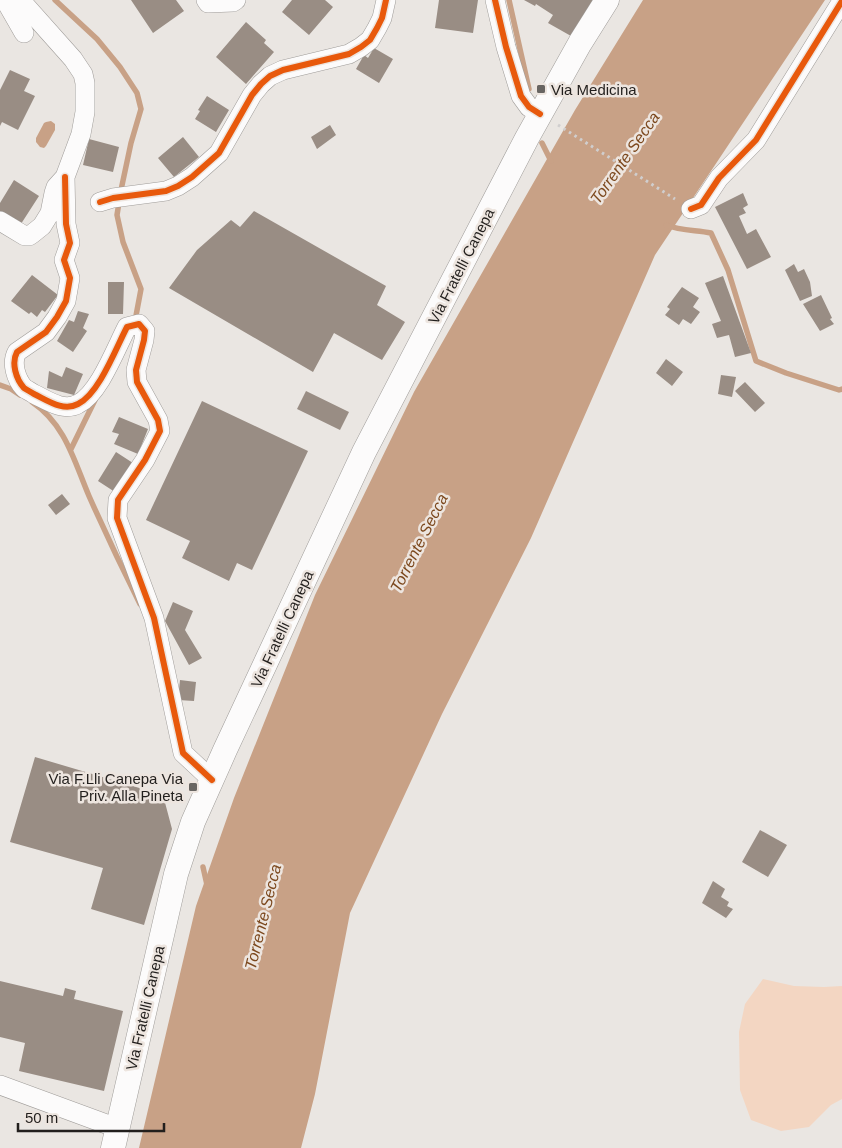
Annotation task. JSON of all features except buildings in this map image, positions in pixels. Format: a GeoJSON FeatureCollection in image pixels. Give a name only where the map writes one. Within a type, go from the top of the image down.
{"type":"FeatureCollection","features":[{"type":"Feature","properties":{"kind":"main road","name":"Via Fratelli Canepa"},"geometry":{"type":"LineString","coordinates":[[115,1138],[176,874],[193,822],[364,452],[527,138],[607,0]]}},
{"type":"Feature","properties":{"kind":"street"},"geometry":{"type":"LineString","coordinates":[[5,0],[24,33]]}},
{"type":"Feature","properties":{"kind":"street"},"geometry":{"type":"LineString","coordinates":[[20,0],[73,58],[83,74],[85,83],[85,112],[81,134],[65,177],[66,224],[70,243],[64,260],[70,278],[66,301],[58,317],[46,332],[17,352],[14,357],[16,374],[25,388],[55,405],[77,405],[90,394],[100,380],[126,326],[139,324],[144,331],[144,340],[136,370],[137,382],[158,420],[160,431],[145,460],[118,500],[117,518],[154,618],[183,753],[212,780]]}},
{"type":"Feature","properties":{"kind":"street"},"geometry":{"type":"LineString","coordinates":[[206,0],[208,3],[233,2],[236,0]]}},
{"type":"Feature","properties":{"kind":"street"},"geometry":{"type":"LineString","coordinates":[[100,202],[113,198],[166,191],[192,177],[219,153],[243,109],[261,84],[270,76],[283,70],[349,54],[361,47],[370,40],[377,28],[382,18],[386,0]]}},
{"type":"Feature","properties":{"kind":"street"},"geometry":{"type":"LineString","coordinates":[[496,0],[506,47],[521,96],[529,107],[540,114]]}},
{"type":"Feature","properties":{"kind":"street"},"geometry":{"type":"LineString","coordinates":[[691,209],[701,205],[719,178],[756,140],[842,1]]}},
{"type":"Feature","properties":{"kind":"street"},"geometry":{"type":"LineString","coordinates":[[0,221],[20,234],[29,236],[32,234],[42,226],[50,213],[56,186],[65,177]]}},
{"type":"Feature","properties":{"kind":"street"},"geometry":{"type":"LineString","coordinates":[[0,1085],[115,1138]]}},
{"type":"Feature","properties":{"kind":"path"},"geometry":{"type":"LineString","coordinates":[[540,114],[691,209]]}},
{"type":"Feature","properties":{"kind":"shaded area"},"geometry":{"type":"Polygon","coordinates":[[[763,979],[794,986],[842,986],[842,1099],[831,1105],[809,1127],[781,1131],[751,1120],[740,1090],[739,1032],[745,1004],[763,979]]]}},
{"type":"Feature","properties":{"kind":"water","name":"Torrente Secca"},"geometry":{"type":"Polygon","coordinates":[[[643,0],[825,0],[655,255],[531,538],[442,714],[350,913],[315,1094],[301,1148],[139,1148],[196,906],[234,798],[315,595],[414,392],[575,110],[643,0]]]}},
{"type":"Feature","properties":{"kind":"water"},"geometry":{"type":"Polygon","coordinates":[[[51,121],[55,124],[55,130],[46,146],[44,148],[40,147],[36,142],[36,138],[44,123],[51,121]]]}},
{"type":"Feature","properties":{"kind":"waterway"},"geometry":{"type":"LineString","coordinates":[[55,0],[97,39],[120,67],[137,93],[141,109],[131,143],[117,215],[123,242],[141,289],[135,321]]}},
{"type":"Feature","properties":{"kind":"waterway"},"geometry":{"type":"LineString","coordinates":[[509,0],[529,89]]}},
{"type":"Feature","properties":{"kind":"waterway"},"geometry":{"type":"LineString","coordinates":[[542,143],[551,161]]}},
{"type":"Feature","properties":{"kind":"waterway"},"geometry":{"type":"LineString","coordinates":[[666,225],[711,233],[728,270],[756,361],[786,373],[839,390],[842,389]]}},
{"type":"Feature","properties":{"kind":"waterway"},"geometry":{"type":"LineString","coordinates":[[0,385],[20,395]]}},
{"type":"Feature","properties":{"kind":"waterway"},"geometry":{"type":"LineString","coordinates":[[71,449],[95,400]]}},
{"type":"Feature","properties":{"kind":"waterway"},"geometry":{"type":"LineString","coordinates":[[32,402],[53,421],[68,444],[95,510],[140,604]]}},
{"type":"Feature","properties":{"kind":"waterway"},"geometry":{"type":"LineString","coordinates":[[203,867],[207,885]]}},
{"type":"Feature","properties":{"kind":"cycle path"},"geometry":{"type":"LineString","coordinates":[[100,202],[113,198],[166,191],[192,177],[219,153],[252,95],[261,84],[270,76],[283,70],[349,54],[361,47],[370,40],[377,28],[382,18],[386,0]]}},
{"type":"Feature","properties":{"kind":"cycle path"},"geometry":{"type":"LineString","coordinates":[[495,0],[506,47],[521,96],[529,107],[540,114]]}},
{"type":"Feature","properties":{"kind":"cycle path"},"geometry":{"type":"LineString","coordinates":[[691,209],[701,205],[719,178],[756,140],[842,1]]}},
{"type":"Feature","properties":{"kind":"cycle path"},"geometry":{"type":"LineString","coordinates":[[65,177],[66,224],[70,243],[64,260],[70,278],[66,301],[46,332],[17,352],[14,361],[15,371],[25,389],[55,404],[67,407],[72,406],[86,399],[100,381],[127,327],[139,324],[145,331],[136,370],[137,382],[158,420],[160,431],[145,460],[118,500],[117,518],[154,618],[183,753],[212,780]]}},
{"type":"Feature","properties":{"kind":"place","name":"Via Medicina"},"geometry":{"type":"Point","coordinates":[541,89]}},
{"type":"Feature","properties":{"kind":"place","name":"Via F.Lli Canepa Via Priv. Alla Pineta"},"geometry":{"type":"Point","coordinates":[193,787]}}]}
